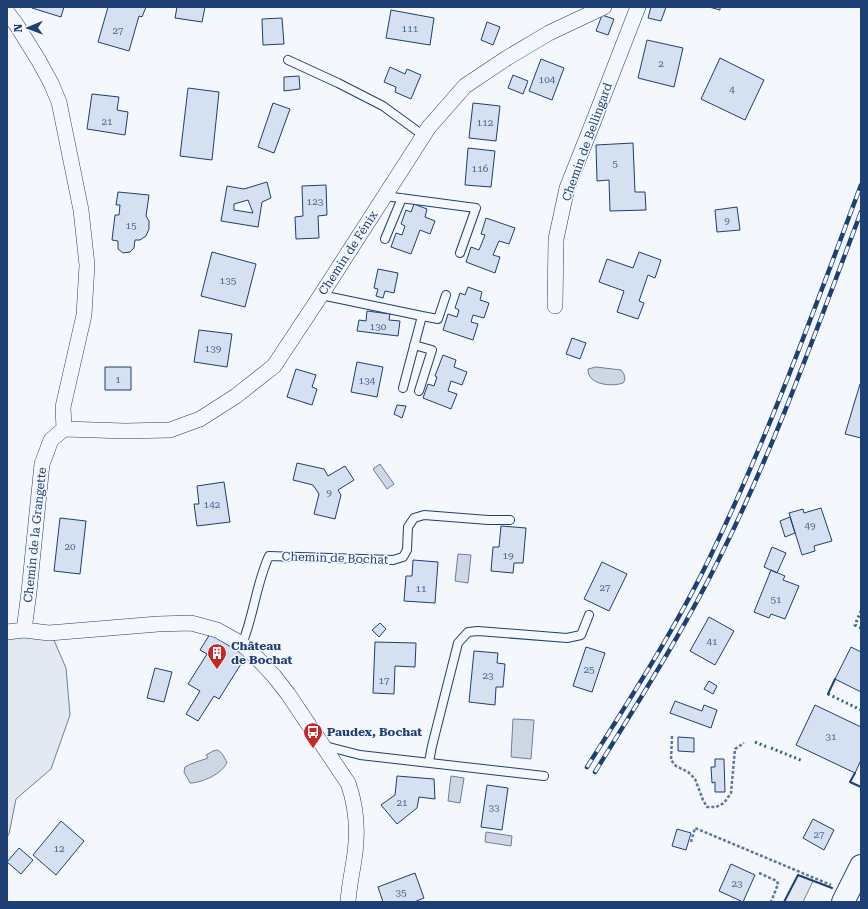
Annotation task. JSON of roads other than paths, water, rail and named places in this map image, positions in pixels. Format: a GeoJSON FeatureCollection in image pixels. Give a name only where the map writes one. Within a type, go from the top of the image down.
{"type":"FeatureCollection","features":[{"type":"Feature","properties":{"kind":"main road"},"geometry":{"type":"LineString","coordinates":[[838,894],[861,866]]}},
{"type":"Feature","properties":{"kind":"street","name":"Chemin de Fénix"},"geometry":{"type":"LineString","coordinates":[[64,429],[126,431],[170,430],[200,419],[236,396],[274,366],[429,127],[465,86],[507,58],[549,33],[604,7]]}},
{"type":"Feature","properties":{"kind":"street","name":"Chemin de Bellingard"},"geometry":{"type":"LineString","coordinates":[[555,306],[556,239],[567,188],[638,7]]}},
{"type":"Feature","properties":{"kind":"street"},"geometry":{"type":"LineString","coordinates":[[7,12],[39,62],[59,102],[81,210],[87,265],[84,315],[63,407],[64,429]]}},
{"type":"Feature","properties":{"kind":"street","name":"Chemin de la Grangette"},"geometry":{"type":"LineString","coordinates":[[24,630],[42,464],[51,440],[64,429]]}},
{"type":"Feature","properties":{"kind":"street"},"geometry":{"type":"LineString","coordinates":[[7,632],[24,630],[49,633],[158,624],[191,623],[217,630],[242,644],[274,676],[288,694],[348,783],[356,814],[355,853],[348,902]]}},
{"type":"Feature","properties":{"kind":"lane"},"geometry":{"type":"LineString","coordinates":[[288,60],[383,106],[424,136]]}},
{"type":"Feature","properties":{"kind":"lane"},"geometry":{"type":"LineString","coordinates":[[385,196],[476,208],[460,253]]}},
{"type":"Feature","properties":{"kind":"lane"},"geometry":{"type":"LineString","coordinates":[[385,239],[402,198]]}},
{"type":"Feature","properties":{"kind":"lane"},"geometry":{"type":"LineString","coordinates":[[321,295],[438,319],[446,295]]}},
{"type":"Feature","properties":{"kind":"lane"},"geometry":{"type":"LineString","coordinates":[[403,388],[422,316]]}},
{"type":"Feature","properties":{"kind":"lane"},"geometry":{"type":"LineString","coordinates":[[414,345],[432,350],[419,391]]}},
{"type":"Feature","properties":{"kind":"lane","name":"Chemin de Bochat"},"geometry":{"type":"LineString","coordinates":[[242,644],[248,630],[264,569],[269,556],[393,560],[403,557],[407,550],[408,527],[414,518],[424,515],[488,520],[510,520]]}},
{"type":"Feature","properties":{"kind":"lane"},"geometry":{"type":"LineString","coordinates":[[429,762],[458,643],[468,632],[478,631],[567,638],[581,635],[589,615]]}},
{"type":"Feature","properties":{"kind":"lane"},"geometry":{"type":"LineString","coordinates":[[322,746],[360,755],[544,776]]}},
{"type":"Feature","properties":{"kind":"railway"},"geometry":{"type":"LineString","coordinates":[[587,767],[668,636],[711,555],[772,418],[861,185]]}},
{"type":"Feature","properties":{"kind":"railway"},"geometry":{"type":"LineString","coordinates":[[595,772],[660,667],[705,586],[739,517],[777,431],[861,212]]}},
{"type":"Feature","properties":{"kind":"place","name":"Château de Bochat"},"geometry":{"type":"Point","coordinates":[217,670]}},
{"type":"Feature","properties":{"kind":"place","name":"Paudex, Bochat"},"geometry":{"type":"Point","coordinates":[313,749]}}]}
